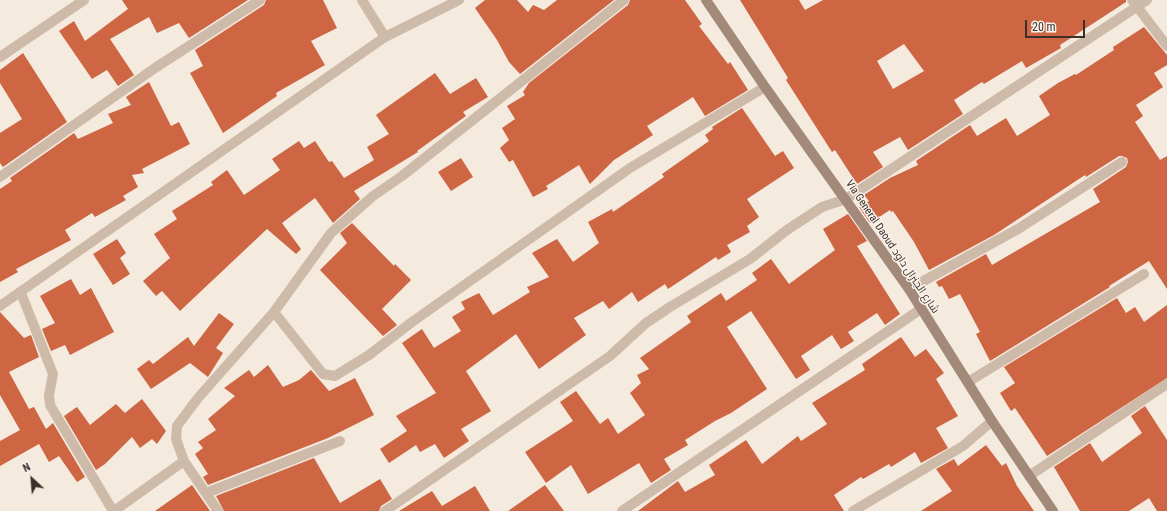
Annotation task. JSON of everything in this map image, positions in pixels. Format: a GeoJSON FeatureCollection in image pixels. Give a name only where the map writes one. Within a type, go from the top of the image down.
{"type":"FeatureCollection","features":[{"type":"Feature","properties":{"kind":"main road","name":"Via General Daoud شارع الجنرال داود"},"geometry":{"type":"LineString","coordinates":[[706,0],[765,87],[909,289],[992,421],[1053,511]]}},
{"type":"Feature","properties":{"kind":"street"},"geometry":{"type":"LineString","coordinates":[[0,57],[84,0]]}},
{"type":"Feature","properties":{"kind":"street"},"geometry":{"type":"LineString","coordinates":[[0,177],[155,68],[260,0]]}},
{"type":"Feature","properties":{"kind":"street"},"geometry":{"type":"LineString","coordinates":[[362,0],[385,38]]}},
{"type":"Feature","properties":{"kind":"street"},"geometry":{"type":"LineString","coordinates":[[0,306],[21,293],[216,154],[385,38],[459,0]]}},
{"type":"Feature","properties":{"kind":"street"},"geometry":{"type":"LineString","coordinates":[[218,511],[184,462],[176,439],[177,426],[198,398],[274,312],[331,233],[373,196],[402,176],[624,0]]}},
{"type":"Feature","properties":{"kind":"street"},"geometry":{"type":"LineString","coordinates":[[385,511],[610,356],[652,319],[750,259],[788,230],[822,207],[846,200],[1135,3],[1147,0]]}},
{"type":"Feature","properties":{"kind":"street"},"geometry":{"type":"LineString","coordinates":[[1135,3],[1167,46]]}},
{"type":"Feature","properties":{"kind":"street"},"geometry":{"type":"LineString","coordinates":[[274,312],[323,374],[335,376],[369,355],[412,322],[630,168],[765,87]]}},
{"type":"Feature","properties":{"kind":"street"},"geometry":{"type":"LineString","coordinates":[[909,289],[1018,229],[1122,162]]}},
{"type":"Feature","properties":{"kind":"street"},"geometry":{"type":"LineString","coordinates":[[968,382],[1144,274]]}},
{"type":"Feature","properties":{"kind":"street"},"geometry":{"type":"LineString","coordinates":[[21,293],[53,374],[49,395],[50,405],[113,511],[184,462]]}},
{"type":"Feature","properties":{"kind":"street"},"geometry":{"type":"LineString","coordinates":[[622,511],[921,309]]}},
{"type":"Feature","properties":{"kind":"street"},"geometry":{"type":"LineString","coordinates":[[1029,476],[1167,384]]}},
{"type":"Feature","properties":{"kind":"street"},"geometry":{"type":"LineString","coordinates":[[854,511],[963,446],[992,421]]}},
{"type":"Feature","properties":{"kind":"street"},"geometry":{"type":"LineString","coordinates":[[206,493],[340,440]]}},
{"type":"Feature","properties":{"kind":"building"},"geometry":{"type":"Polygon","coordinates":[[[122,0],[248,0],[189,38],[179,23],[157,33],[149,17],[110,39],[134,75],[118,86],[107,70],[92,79],[59,31],[74,21],[85,41],[128,9],[122,0]]]}},
{"type":"Feature","properties":{"kind":"building"},"geometry":{"type":"Polygon","coordinates":[[[266,0],[323,0],[337,28],[311,41],[325,65],[276,93],[277,96],[223,133],[190,73],[203,66],[195,50],[264,5],[266,0]]]}},
{"type":"Feature","properties":{"kind":"building"},"geometry":{"type":"Polygon","coordinates":[[[485,0],[517,0],[528,12],[533,5],[544,10],[557,0],[614,0],[520,74],[509,62],[497,40],[475,8],[485,0]]]}},
{"type":"Feature","properties":{"kind":"building"},"geometry":{"type":"Polygon","coordinates":[[[630,0],[685,0],[702,24],[699,26],[728,64],[730,62],[748,90],[705,116],[693,97],[647,126],[653,135],[614,160],[590,184],[579,165],[546,186],[548,189],[533,197],[513,160],[509,162],[500,148],[509,140],[502,128],[515,119],[507,106],[525,95],[523,92],[529,83],[628,5],[630,0]]]}},
{"type":"Feature","properties":{"kind":"building"},"geometry":{"type":"Polygon","coordinates":[[[740,0],[799,0],[805,10],[823,0],[1126,0],[1126,2],[1060,45],[1061,48],[1026,68],[1022,61],[984,84],[982,82],[954,100],[963,114],[908,150],[900,137],[873,152],[883,167],[857,184],[835,150],[832,152],[786,80],[788,78],[740,0]],[[904,44],[877,61],[893,89],[924,71],[904,44]]]}},
{"type":"Feature","properties":{"kind":"building"},"geometry":{"type":"Polygon","coordinates":[[[1144,27],[1167,55],[1167,65],[1154,73],[1163,87],[1136,105],[1143,116],[1135,122],[1160,160],[1167,156],[1167,289],[1149,261],[1109,286],[1110,287],[990,361],[976,334],[980,332],[960,294],[949,299],[942,286],[939,287],[936,282],[986,254],[992,265],[1100,202],[1093,189],[1126,167],[1128,162],[1127,158],[1119,156],[1086,177],[1085,175],[994,235],[929,270],[914,242],[893,211],[891,212],[890,210],[870,223],[859,207],[869,201],[864,195],[890,178],[918,165],[916,161],[970,125],[977,136],[1006,118],[1017,136],[1050,115],[1039,96],[1058,83],[1075,74],[1076,75],[1114,50],[1113,47],[1144,27]]]}},
{"type":"Feature","properties":{"kind":"building"},"geometry":{"type":"Polygon","coordinates":[[[23,53],[67,122],[3,167],[0,163],[0,133],[22,119],[0,83],[0,70],[23,53]]]}},
{"type":"Feature","properties":{"kind":"building"},"geometry":{"type":"Polygon","coordinates":[[[435,73],[450,94],[476,78],[488,97],[463,112],[466,116],[417,151],[418,152],[354,191],[360,199],[333,223],[315,198],[282,223],[301,249],[296,254],[267,229],[180,311],[162,291],[156,296],[143,281],[170,258],[154,234],[177,219],[172,211],[213,185],[211,182],[227,170],[244,195],[280,170],[272,159],[299,141],[304,148],[315,141],[329,162],[332,161],[344,178],[374,160],[367,147],[389,134],[376,115],[435,73]]]}},
{"type":"Feature","properties":{"kind":"building"},"geometry":{"type":"Polygon","coordinates":[[[149,82],[171,126],[179,122],[190,144],[142,169],[144,173],[132,175],[138,187],[123,196],[126,200],[95,217],[92,213],[65,230],[71,240],[16,269],[18,272],[0,282],[0,189],[12,181],[10,178],[74,133],[78,139],[113,123],[108,114],[131,105],[126,97],[149,82]]]}},
{"type":"Feature","properties":{"kind":"building"},"geometry":{"type":"Polygon","coordinates":[[[742,108],[775,156],[783,151],[794,168],[747,199],[759,217],[747,226],[750,232],[727,245],[731,252],[718,260],[716,257],[668,289],[665,284],[638,302],[632,292],[609,309],[603,301],[574,318],[586,335],[539,369],[516,334],[466,371],[491,411],[461,429],[469,441],[444,458],[435,444],[420,452],[416,445],[389,463],[380,449],[407,431],[396,416],[436,393],[402,343],[422,329],[434,348],[461,331],[452,317],[465,309],[461,302],[479,293],[493,315],[530,292],[527,287],[549,277],[532,253],[557,239],[573,262],[599,243],[588,222],[612,209],[613,212],[664,177],[662,174],[709,141],[705,135],[713,129],[712,127],[742,108]]]}},
{"type":"Feature","properties":{"kind":"building"},"geometry":{"type":"Polygon","coordinates":[[[461,158],[473,177],[451,191],[438,172],[461,158]]]}},
{"type":"Feature","properties":{"kind":"building"},"geometry":{"type":"Polygon","coordinates":[[[848,214],[867,241],[857,246],[900,314],[885,325],[877,313],[848,332],[854,341],[841,349],[832,335],[801,356],[810,370],[796,379],[751,311],[727,327],[767,389],[731,413],[685,440],[688,445],[664,459],[671,470],[651,483],[639,463],[588,494],[571,465],[546,483],[525,452],[573,421],[560,402],[576,391],[600,424],[608,418],[618,434],[645,415],[630,393],[641,383],[637,375],[649,369],[640,358],[691,322],[687,316],[721,293],[726,301],[757,280],[752,273],[771,259],[789,284],[835,250],[823,229],[848,214]]]}},
{"type":"Feature","properties":{"kind":"building"},"geometry":{"type":"Polygon","coordinates":[[[352,223],[394,266],[395,264],[411,280],[382,309],[397,325],[383,336],[320,270],[347,243],[340,233],[352,223]]]}},
{"type":"Feature","properties":{"kind":"building"},"geometry":{"type":"Polygon","coordinates":[[[117,239],[126,253],[120,258],[130,274],[113,285],[93,254],[117,239]]]}},
{"type":"Feature","properties":{"kind":"building"},"geometry":{"type":"Polygon","coordinates":[[[71,279],[80,295],[91,288],[114,332],[70,355],[65,345],[51,351],[42,329],[55,323],[40,296],[71,279]]]}},
{"type":"Feature","properties":{"kind":"building"},"geometry":{"type":"Polygon","coordinates":[[[1117,298],[1126,313],[1135,307],[1144,322],[1167,305],[1167,378],[1047,456],[1015,408],[1011,411],[1000,393],[1015,383],[1004,367],[1117,298]]]}},
{"type":"Feature","properties":{"kind":"building"},"geometry":{"type":"Polygon","coordinates":[[[0,312],[24,338],[31,335],[39,357],[9,372],[29,409],[34,407],[46,429],[53,423],[85,477],[77,482],[59,456],[49,462],[39,444],[0,466],[0,441],[20,430],[0,395],[0,312]]]}},
{"type":"Feature","properties":{"kind":"building"},"geometry":{"type":"Polygon","coordinates":[[[219,313],[234,324],[216,348],[223,353],[208,377],[190,363],[151,389],[137,369],[149,360],[153,364],[188,337],[194,346],[219,313]]]}},
{"type":"Feature","properties":{"kind":"building"},"geometry":{"type":"Polygon","coordinates":[[[901,337],[915,357],[926,349],[944,373],[936,379],[958,416],[936,428],[948,448],[921,463],[915,452],[891,467],[889,464],[863,479],[861,477],[834,495],[844,511],[638,511],[678,481],[685,492],[715,475],[709,465],[746,440],[762,464],[798,436],[801,441],[827,424],[812,403],[865,370],[862,364],[901,337]]]}},
{"type":"Feature","properties":{"kind":"building"},"geometry":{"type":"Polygon","coordinates":[[[268,365],[283,387],[299,380],[311,370],[329,391],[355,378],[374,415],[328,438],[208,485],[203,477],[208,474],[195,454],[203,448],[198,442],[216,430],[208,419],[235,396],[224,388],[249,370],[254,377],[268,365]]]}},
{"type":"Feature","properties":{"kind":"building"},"geometry":{"type":"Polygon","coordinates":[[[142,399],[166,431],[157,444],[152,439],[140,448],[132,437],[105,464],[96,470],[64,416],[77,407],[90,425],[116,404],[125,413],[142,399]]]}},
{"type":"Feature","properties":{"kind":"building"},"geometry":{"type":"Polygon","coordinates":[[[1145,406],[1167,440],[1167,511],[1157,511],[1149,498],[1129,511],[1080,511],[1054,467],[1090,443],[1102,462],[1142,433],[1131,416],[1145,406]]]}},
{"type":"Feature","properties":{"kind":"building"},"geometry":{"type":"Polygon","coordinates":[[[986,445],[1002,466],[1006,463],[1017,486],[1034,511],[921,511],[952,491],[936,469],[954,459],[958,466],[986,445]]]}},
{"type":"Feature","properties":{"kind":"building"},"geometry":{"type":"Polygon","coordinates":[[[314,458],[340,503],[380,479],[392,499],[381,506],[379,511],[224,511],[216,496],[314,458]]]}},
{"type":"Feature","properties":{"kind":"building"},"geometry":{"type":"Polygon","coordinates":[[[192,485],[210,511],[155,511],[192,485]]]}},
{"type":"Feature","properties":{"kind":"building"},"geometry":{"type":"Polygon","coordinates":[[[545,485],[564,511],[508,511],[545,485]]]}},
{"type":"Feature","properties":{"kind":"building"},"geometry":{"type":"Polygon","coordinates":[[[475,486],[490,511],[399,511],[432,491],[442,506],[475,486]]]}}]}
